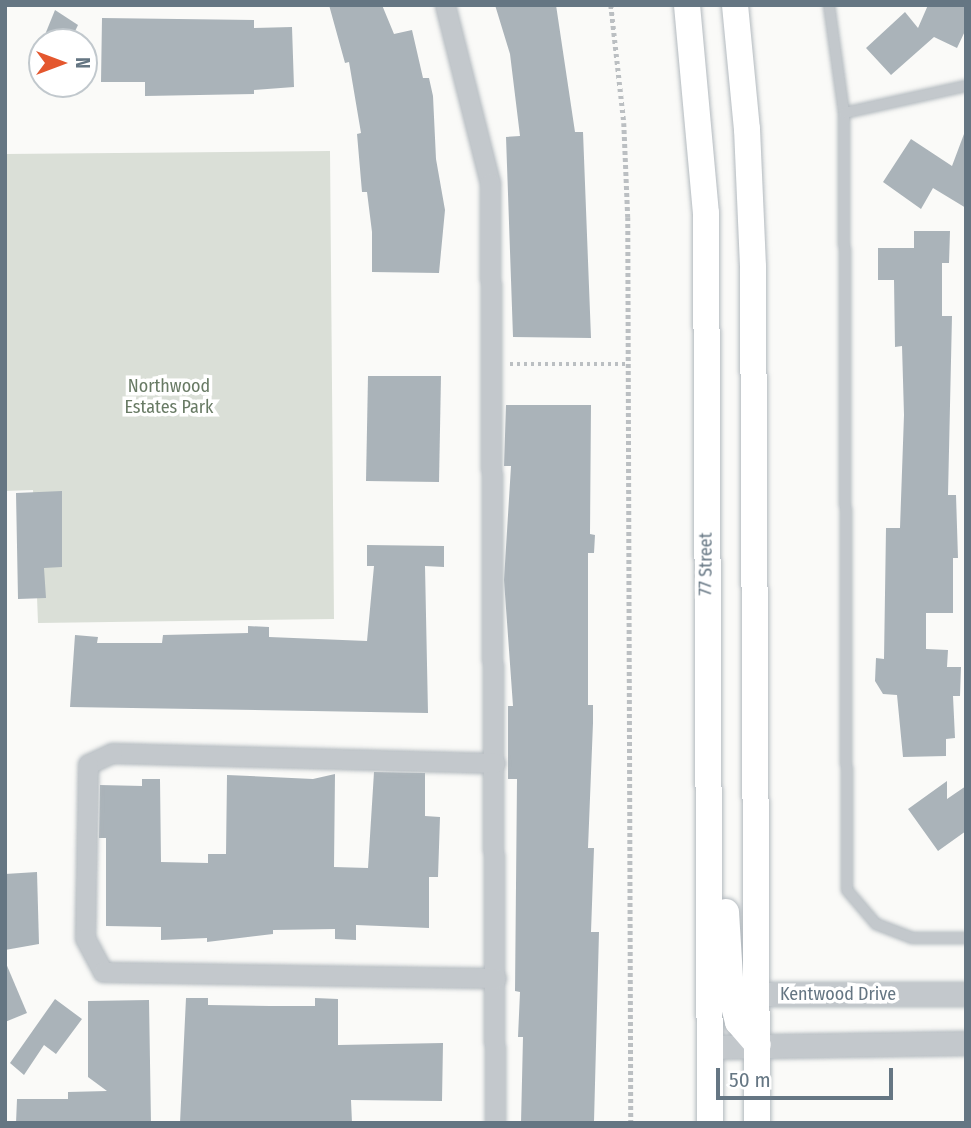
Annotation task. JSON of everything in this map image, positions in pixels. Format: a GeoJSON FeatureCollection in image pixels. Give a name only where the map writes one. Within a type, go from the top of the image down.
{"type":"FeatureCollection","features":[{"type":"Feature","properties":{"kind":"main road","name":"77 Street"},"geometry":{"type":"LineString","coordinates":[[687,5],[706,213],[706,819],[723,852],[732,994]]}},
{"type":"Feature","properties":{"kind":"main road"},"geometry":{"type":"LineString","coordinates":[[734,5],[747,130],[752,267],[732,994],[738,1022],[758,1045],[757,1123]]}},
{"type":"Feature","properties":{"kind":"main road"},"geometry":{"type":"LineString","coordinates":[[710,1123],[711,1047],[732,994]]}},
{"type":"Feature","properties":{"kind":"street"},"geometry":{"type":"LineString","coordinates":[[446,5],[490,183],[495,1123]]}},
{"type":"Feature","properties":{"kind":"street"},"geometry":{"type":"LineString","coordinates":[[495,763],[113,753],[89,764],[85,938],[103,972],[496,978]]}},
{"type":"Feature","properties":{"kind":"street","name":"Kentwood Drive"},"geometry":{"type":"LineString","coordinates":[[732,994],[966,994]]}},
{"type":"Feature","properties":{"kind":"street"},"geometry":{"type":"LineString","coordinates":[[711,1047],[966,1043]]}},
{"type":"Feature","properties":{"kind":"lane"},"geometry":{"type":"LineString","coordinates":[[829,5],[844,113],[847,891],[876,924],[912,939],[966,938]]}},
{"type":"Feature","properties":{"kind":"lane"},"geometry":{"type":"LineString","coordinates":[[844,113],[966,86]]}},
{"type":"Feature","properties":{"kind":"path"},"geometry":{"type":"LineString","coordinates":[[611,5],[624,123],[628,364],[631,1123]]}},
{"type":"Feature","properties":{"kind":"path"},"geometry":{"type":"LineString","coordinates":[[491,364],[628,364]]}},
{"type":"Feature","properties":{"kind":"green space","name":"Northwood Estates Park"},"geometry":{"type":"Polygon","coordinates":[[[330,151],[334,619],[38,623],[33,490],[5,491],[5,154],[330,151]]]}},
{"type":"Feature","properties":{"kind":"building"},"geometry":{"type":"Polygon","coordinates":[[[329,5],[382,5],[394,34],[412,30],[423,78],[429,78],[433,96],[436,159],[445,210],[439,273],[372,272],[372,232],[367,192],[362,192],[357,134],[361,133],[349,62],[345,63],[329,5]]]}},
{"type":"Feature","properties":{"kind":"building"},"geometry":{"type":"Polygon","coordinates":[[[495,5],[556,5],[575,132],[583,132],[591,338],[513,337],[506,137],[520,136],[510,54],[495,5]]]}},
{"type":"Feature","properties":{"kind":"building"},"geometry":{"type":"Polygon","coordinates":[[[928,5],[966,5],[966,29],[957,48],[934,37],[891,75],[866,48],[905,12],[918,28],[928,5]]]}},
{"type":"Feature","properties":{"kind":"building"},"geometry":{"type":"Polygon","coordinates":[[[55,10],[78,25],[77,28],[48,28],[55,10]]]}},
{"type":"Feature","properties":{"kind":"building"},"geometry":{"type":"Polygon","coordinates":[[[102,18],[254,20],[254,28],[292,27],[294,87],[254,90],[254,94],[145,96],[145,82],[101,82],[102,18]]]}},
{"type":"Feature","properties":{"kind":"building"},"geometry":{"type":"Polygon","coordinates":[[[964,134],[966,208],[933,188],[921,209],[883,182],[911,139],[952,166],[964,134]]]}},
{"type":"Feature","properties":{"kind":"building"},"geometry":{"type":"Polygon","coordinates":[[[914,231],[950,231],[949,263],[942,263],[942,316],[952,316],[948,495],[956,495],[958,558],[953,558],[953,613],[926,613],[926,649],[948,650],[947,667],[961,667],[960,696],[953,696],[955,738],[946,739],[946,756],[903,757],[897,695],[883,694],[875,681],[876,658],[884,659],[886,528],[900,528],[904,415],[902,346],[895,347],[894,280],[878,280],[878,248],[914,248],[914,231]]]}},
{"type":"Feature","properties":{"kind":"building"},"geometry":{"type":"Polygon","coordinates":[[[368,376],[441,376],[439,482],[366,481],[368,376]]]}},
{"type":"Feature","properties":{"kind":"building"},"geometry":{"type":"Polygon","coordinates":[[[506,405],[591,405],[590,534],[595,535],[594,553],[588,553],[588,705],[593,705],[593,723],[588,848],[594,848],[591,932],[599,932],[594,1122],[521,1123],[523,1037],[518,1037],[520,992],[515,991],[517,779],[508,779],[508,706],[513,706],[504,580],[511,466],[504,466],[506,405]]]}},
{"type":"Feature","properties":{"kind":"building"},"geometry":{"type":"Polygon","coordinates":[[[62,491],[62,567],[44,568],[46,598],[18,599],[16,493],[62,491]]]}},
{"type":"Feature","properties":{"kind":"building"},"geometry":{"type":"Polygon","coordinates":[[[367,545],[444,546],[444,567],[425,566],[428,713],[70,707],[75,635],[98,637],[97,643],[162,643],[163,635],[248,633],[248,626],[269,627],[269,637],[367,641],[374,566],[367,566],[367,545]]]}},
{"type":"Feature","properties":{"kind":"building"},"geometry":{"type":"Polygon","coordinates":[[[374,772],[425,773],[425,816],[440,817],[438,877],[429,877],[429,928],[356,925],[356,940],[335,939],[335,929],[273,930],[273,934],[207,942],[207,938],[161,940],[161,927],[106,926],[106,838],[99,838],[100,785],[142,786],[142,779],[160,779],[161,862],[208,863],[208,854],[226,854],[227,775],[313,779],[335,774],[334,867],[368,868],[374,772]]]}},
{"type":"Feature","properties":{"kind":"building"},"geometry":{"type":"Polygon","coordinates":[[[947,781],[947,799],[966,786],[966,831],[938,851],[908,809],[947,781]]]}},
{"type":"Feature","properties":{"kind":"building"},"geometry":{"type":"Polygon","coordinates":[[[37,872],[39,944],[5,950],[5,874],[37,872]]]}},
{"type":"Feature","properties":{"kind":"building"},"geometry":{"type":"Polygon","coordinates":[[[5,961],[27,1013],[5,1022],[5,961]]]}},
{"type":"Feature","properties":{"kind":"building"},"geometry":{"type":"Polygon","coordinates":[[[186,998],[208,998],[208,1005],[270,1006],[315,1006],[315,998],[338,999],[338,1045],[443,1043],[442,1101],[351,1100],[352,1123],[180,1123],[186,998]]]}},
{"type":"Feature","properties":{"kind":"building"},"geometry":{"type":"Polygon","coordinates":[[[55,999],[82,1019],[56,1054],[44,1045],[24,1075],[10,1063],[55,999]]]}},
{"type":"Feature","properties":{"kind":"building"},"geometry":{"type":"Polygon","coordinates":[[[149,1000],[151,1123],[16,1123],[17,1099],[68,1099],[68,1092],[107,1091],[88,1077],[88,1001],[149,1000]]]}}]}
